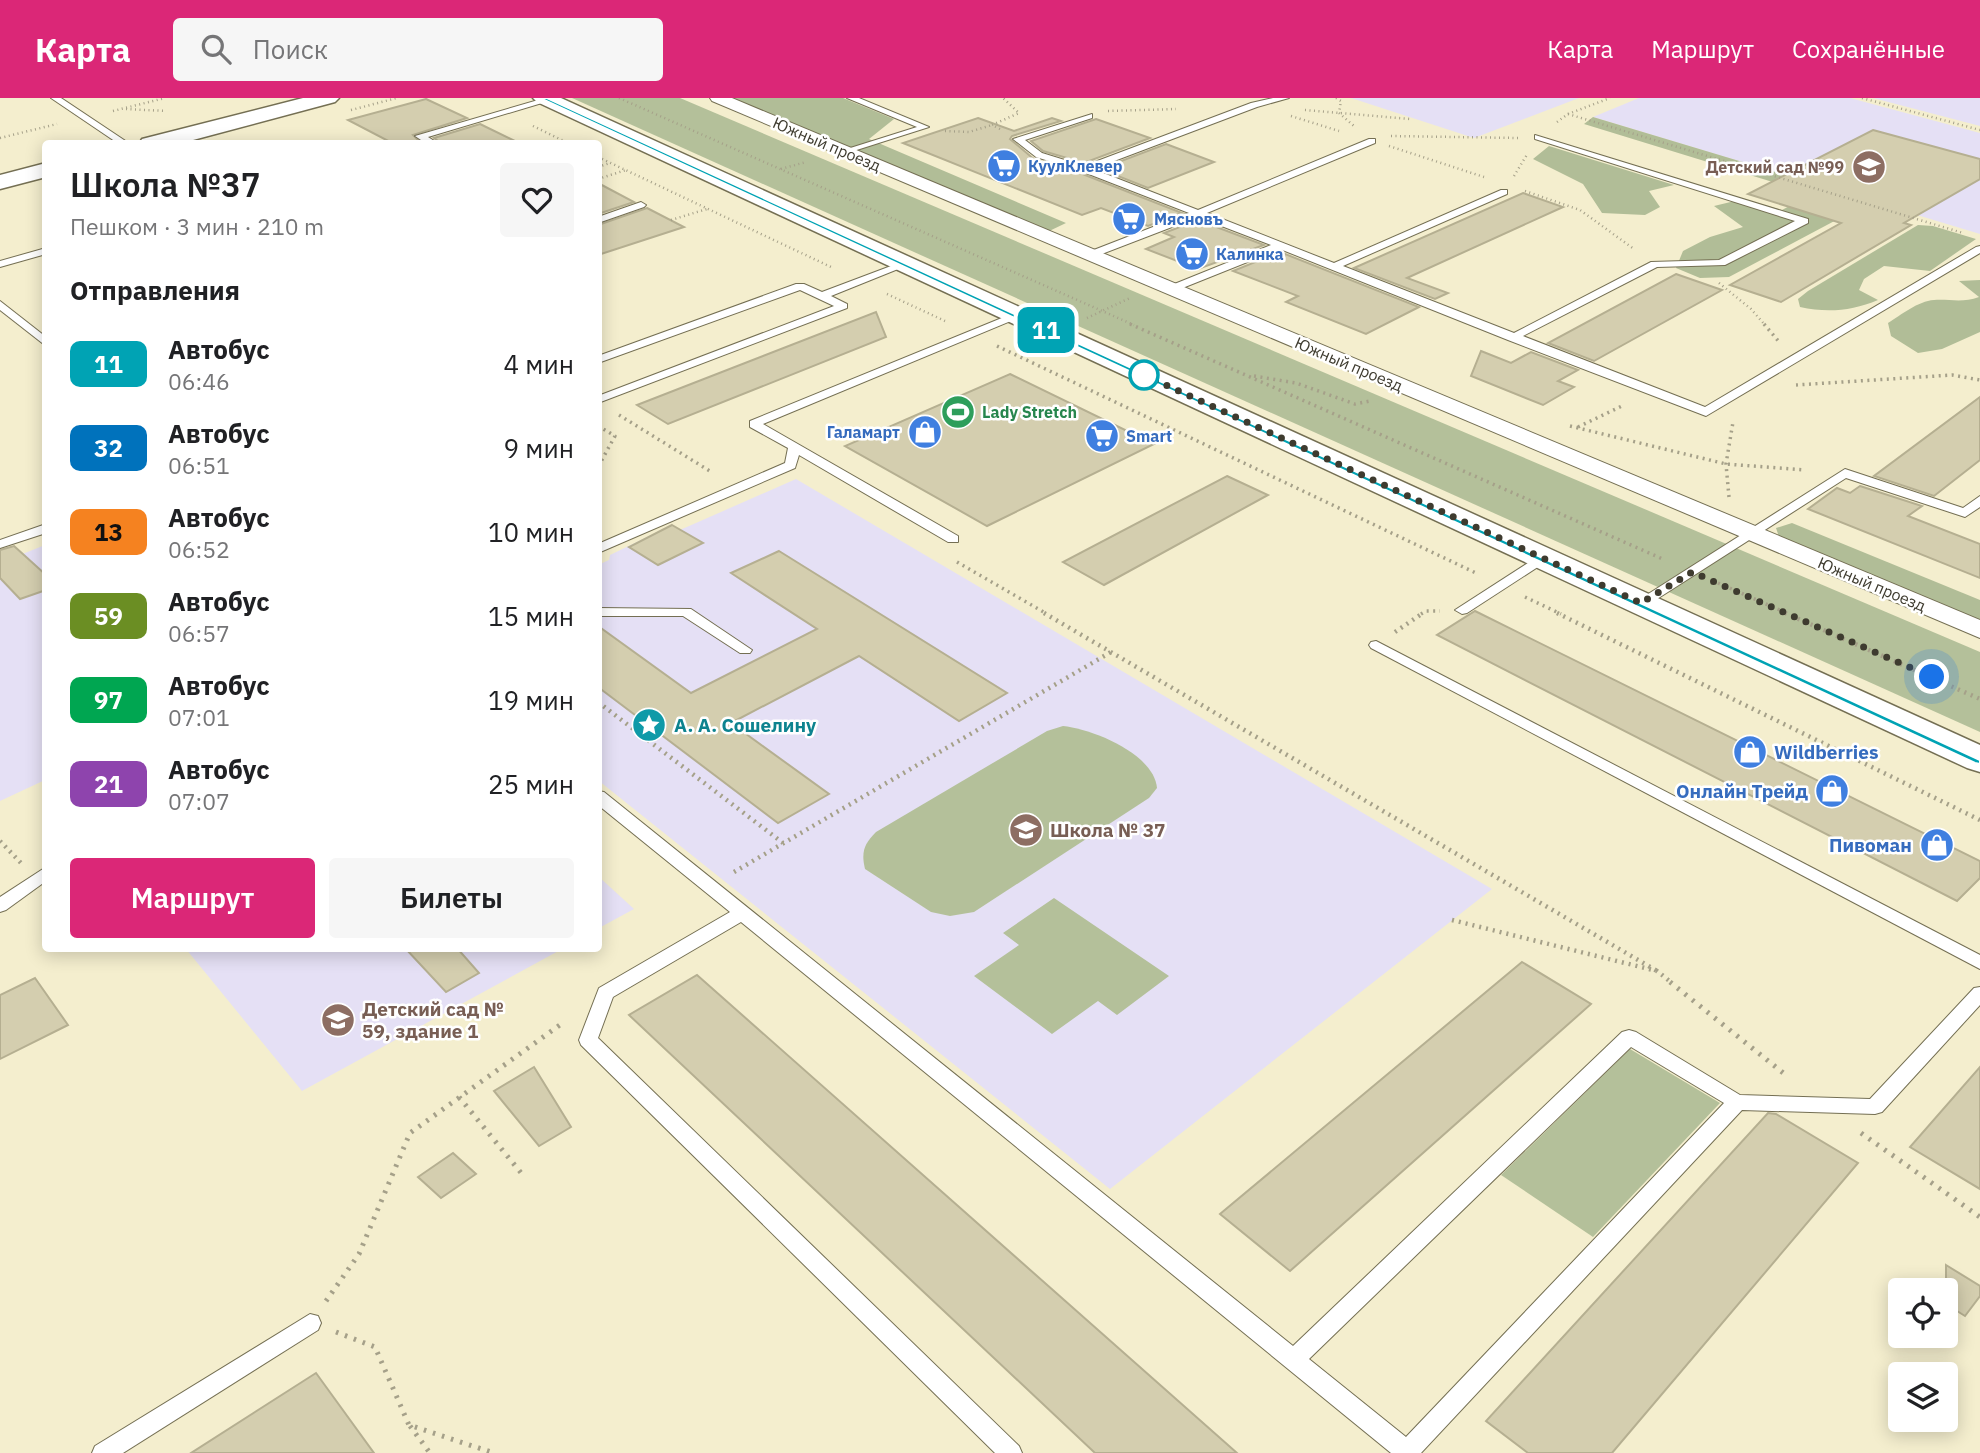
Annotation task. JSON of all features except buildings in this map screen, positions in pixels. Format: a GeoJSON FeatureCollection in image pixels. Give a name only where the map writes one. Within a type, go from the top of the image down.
{"type":"FeatureCollection","features":[{"type":"Feature","properties":{"kind":"main road"},"geometry":{"type":"LineString","coordinates":[[165,140],[328,98]]}},
{"type":"Feature","properties":{"kind":"main road"},"geometry":{"type":"LineString","coordinates":[[546,99],[1980,760]]}},
{"type":"Feature","properties":{"kind":"main road"},"geometry":{"type":"LineString","coordinates":[[0,182],[42,171]]}},
{"type":"Feature","properties":{"kind":"street","name":"Южный проезд"},"geometry":{"type":"LineString","coordinates":[[718,98],[1980,630]]}},
{"type":"Feature","properties":{"kind":"lane"},"geometry":{"type":"LineString","coordinates":[[55,98],[119,140]]}},
{"type":"Feature","properties":{"kind":"lane"},"geometry":{"type":"LineString","coordinates":[[847,152],[925,127],[851,98]]}},
{"type":"Feature","properties":{"kind":"lane"},"geometry":{"type":"LineString","coordinates":[[1232,98],[1254,105]]}},
{"type":"Feature","properties":{"kind":"lane"},"geometry":{"type":"LineString","coordinates":[[1084,169],[1254,105],[1285,98]]}},
{"type":"Feature","properties":{"kind":"lane"},"geometry":{"type":"LineString","coordinates":[[414,140],[546,99]]}},
{"type":"Feature","properties":{"kind":"lane"},"geometry":{"type":"LineString","coordinates":[[1089,116],[1018,139],[1039,155],[1084,169],[1199,213],[1706,412],[1980,249]]}},
{"type":"Feature","properties":{"kind":"lane"},"geometry":{"type":"LineString","coordinates":[[420,136],[428,140]]}},
{"type":"Feature","properties":{"kind":"lane"},"geometry":{"type":"LineString","coordinates":[[1512,338],[1655,264],[1721,263],[1804,221],[1538,137]]}},
{"type":"Feature","properties":{"kind":"lane"},"geometry":{"type":"LineString","coordinates":[[1090,255],[1372,141]]}},
{"type":"Feature","properties":{"kind":"lane"},"geometry":{"type":"LineString","coordinates":[[1333,267],[1504,192]]}},
{"type":"Feature","properties":{"kind":"lane"},"geometry":{"type":"LineString","coordinates":[[602,218],[642,205]]}},
{"type":"Feature","properties":{"kind":"lane"},"geometry":{"type":"LineString","coordinates":[[1171,289],[1280,245]]}},
{"type":"Feature","properties":{"kind":"lane"},"geometry":{"type":"LineString","coordinates":[[0,264],[42,252]]}},
{"type":"Feature","properties":{"kind":"lane"},"geometry":{"type":"LineString","coordinates":[[822,296],[903,265]]}},
{"type":"Feature","properties":{"kind":"lane"},"geometry":{"type":"LineString","coordinates":[[602,359],[800,286],[843,306],[602,398]]}},
{"type":"Feature","properties":{"kind":"lane"},"geometry":{"type":"LineString","coordinates":[[0,304],[42,340]]}},
{"type":"Feature","properties":{"kind":"lane"},"geometry":{"type":"LineString","coordinates":[[953,539],[754,424],[1014,316]]}},
{"type":"Feature","properties":{"kind":"lane"},"geometry":{"type":"LineString","coordinates":[[602,547],[791,465],[794,447]]}},
{"type":"Feature","properties":{"kind":"lane"},"geometry":{"type":"LineString","coordinates":[[1641,603],[1845,473],[1965,513],[1980,500]]}},
{"type":"Feature","properties":{"kind":"lane"},"geometry":{"type":"LineString","coordinates":[[0,544],[42,529]]}},
{"type":"Feature","properties":{"kind":"lane"},"geometry":{"type":"LineString","coordinates":[[1462,610],[1542,558]]}},
{"type":"Feature","properties":{"kind":"lane"},"geometry":{"type":"LineString","coordinates":[[602,612],[685,612],[745,650]]}},
{"type":"Feature","properties":{"kind":"lane"},"geometry":{"type":"LineString","coordinates":[[1376,645],[1980,963]]}},
{"type":"Feature","properties":{"kind":"lane"},"geometry":{"type":"LineString","coordinates":[[602,799],[1408,1452],[1737,1102]]}},
{"type":"Feature","properties":{"kind":"lane"},"geometry":{"type":"LineString","coordinates":[[0,906],[42,875]]}},
{"type":"Feature","properties":{"kind":"lane"},"geometry":{"type":"LineString","coordinates":[[741,914],[605,993],[588,1040],[1011,1453]]}},
{"type":"Feature","properties":{"kind":"lane"},"geometry":{"type":"LineString","coordinates":[[1293,1360],[1629,1037],[1737,1102],[1875,1107],[1980,993]]}},
{"type":"Feature","properties":{"kind":"lane"},"geometry":{"type":"LineString","coordinates":[[103,1453],[310,1323]]}},
{"type":"Feature","properties":{"kind":"path"},"geometry":{"type":"LineString","coordinates":[[0,138],[165,98]]}},
{"type":"Feature","properties":{"kind":"path"},"geometry":{"type":"LineString","coordinates":[[619,98],[1980,698]]}},
{"type":"Feature","properties":{"kind":"path"},"geometry":{"type":"LineString","coordinates":[[1336,98],[1341,101],[1339,113]]}},
{"type":"Feature","properties":{"kind":"path"},"geometry":{"type":"LineString","coordinates":[[1862,98],[1980,130]]}},
{"type":"Feature","properties":{"kind":"path"},"geometry":{"type":"LineString","coordinates":[[1254,105],[1410,119]]}},
{"type":"Feature","properties":{"kind":"path"},"geometry":{"type":"LineString","coordinates":[[1254,105],[1483,177]]}},
{"type":"Feature","properties":{"kind":"path"},"geometry":{"type":"LineString","coordinates":[[1100,111],[1179,109]]}},
{"type":"Feature","properties":{"kind":"path"},"geometry":{"type":"LineString","coordinates":[[1339,113],[1372,141]]}},
{"type":"Feature","properties":{"kind":"path"},"geometry":{"type":"LineString","coordinates":[[1568,114],[1967,234]]}},
{"type":"Feature","properties":{"kind":"path"},"geometry":{"type":"LineString","coordinates":[[916,130],[970,132],[992,125]]}},
{"type":"Feature","properties":{"kind":"path"},"geometry":{"type":"LineString","coordinates":[[1372,141],[1396,135],[1494,140],[1538,137]]}},
{"type":"Feature","properties":{"kind":"path"},"geometry":{"type":"LineString","coordinates":[[602,159],[1500,585],[1980,820]]}},
{"type":"Feature","properties":{"kind":"path"},"geometry":{"type":"LineString","coordinates":[[602,166],[611,163]]}},
{"type":"Feature","properties":{"kind":"path"},"geometry":{"type":"LineString","coordinates":[[602,177],[626,170]]}},
{"type":"Feature","properties":{"kind":"path"},"geometry":{"type":"LineString","coordinates":[[1520,190],[1580,210],[1655,264]]}},
{"type":"Feature","properties":{"kind":"path"},"geometry":{"type":"LineString","coordinates":[[671,220],[707,208]]}},
{"type":"Feature","properties":{"kind":"path"},"geometry":{"type":"LineString","coordinates":[[1694,263],[1751,309],[1793,360]]}},
{"type":"Feature","properties":{"kind":"path"},"geometry":{"type":"LineString","coordinates":[[1746,388],[1952,376],[1980,380]]}},
{"type":"Feature","properties":{"kind":"path"},"geometry":{"type":"LineString","coordinates":[[1577,427],[1653,391]]}},
{"type":"Feature","properties":{"kind":"path"},"geometry":{"type":"LineString","coordinates":[[1727,400],[1734,425],[1726,464],[1732,525]]}},
{"type":"Feature","properties":{"kind":"path"},"geometry":{"type":"LineString","coordinates":[[610,410],[737,488]]}},
{"type":"Feature","properties":{"kind":"path"},"geometry":{"type":"LineString","coordinates":[[602,428],[615,436],[602,460]]}},
{"type":"Feature","properties":{"kind":"path"},"geometry":{"type":"LineString","coordinates":[[945,555],[1657,971],[1823,1105],[1980,1217]]}},
{"type":"Feature","properties":{"kind":"path"},"geometry":{"type":"LineString","coordinates":[[1376,645],[1426,611],[1462,610]]}},
{"type":"Feature","properties":{"kind":"path"},"geometry":{"type":"LineString","coordinates":[[732,873],[1111,652]]}},
{"type":"Feature","properties":{"kind":"path"},"geometry":{"type":"LineString","coordinates":[[602,705],[783,843]]}},
{"type":"Feature","properties":{"kind":"path"},"geometry":{"type":"LineString","coordinates":[[1452,920],[1657,971]]}},
{"type":"Feature","properties":{"kind":"path"},"geometry":{"type":"LineString","coordinates":[[430,1453],[409,1425],[375,1347],[310,1323],[359,1255],[410,1133],[605,993]]}},
{"type":"Feature","properties":{"kind":"path"},"geometry":{"type":"LineString","coordinates":[[459,1097],[522,1174]]}},
{"type":"Feature","properties":{"kind":"path"},"geometry":{"type":"LineString","coordinates":[[409,1425],[494,1453]]}},
{"type":"Feature","properties":{"kind":"shaded area"},"geometry":{"type":"Polygon","coordinates":[[[1351,98],[1579,98],[1474,138],[1351,98]]]}},
{"type":"Feature","properties":{"kind":"shaded area","name":"Детский сад №99"},"geometry":{"type":"Polygon","coordinates":[[[1639,98],[1850,98],[1980,133],[1980,234],[1593,117],[1639,98]]]}},
{"type":"Feature","properties":{"kind":"shaded area"},"geometry":{"type":"Polygon","coordinates":[[[1873,98],[1980,98],[1980,126],[1873,98]]]}},
{"type":"Feature","properties":{"kind":"shaded area","name":"Школа № 37"},"geometry":{"type":"Polygon","coordinates":[[[796,479],[1492,889],[1110,1189],[602,783],[602,563],[609,560],[610,555],[672,525],[680,530],[796,479]]]}},
{"type":"Feature","properties":{"kind":"shaded area"},"geometry":{"type":"Polygon","coordinates":[[[42,546],[42,781],[0,801],[0,563],[42,546]]]}},
{"type":"Feature","properties":{"kind":"shaded area"},"geometry":{"type":"Polygon","coordinates":[[[602,880],[634,909],[602,926],[602,880]]]}},
{"type":"Feature","properties":{"kind":"shaded area","name":"Детский сад № 59, здание 1"},"geometry":{"type":"Polygon","coordinates":[[[188,952],[557,952],[302,1091],[188,952]]]}},
{"type":"Feature","properties":{"kind":"green space"},"geometry":{"type":"Polygon","coordinates":[[[572,98],[680,98],[1980,652],[1980,732],[572,98]]]}},
{"type":"Feature","properties":{"kind":"green space"},"geometry":{"type":"Polygon","coordinates":[[[723,98],[843,98],[894,119],[869,139],[1066,223],[1043,234],[723,98]]]}},
{"type":"Feature","properties":{"kind":"green space"},"geometry":{"type":"Polygon","coordinates":[[[1593,117],[1872,201],[1729,277],[1700,278],[1676,268],[1683,251],[1710,237],[1743,227],[1714,206],[1743,199],[1782,210],[1812,194],[1584,124],[1593,117]]]}},
{"type":"Feature","properties":{"kind":"green space"},"geometry":{"type":"Polygon","coordinates":[[[1549,146],[1674,185],[1649,191],[1660,207],[1645,215],[1602,213],[1583,184],[1533,159],[1549,146]]]}},
{"type":"Feature","properties":{"kind":"green space"},"geometry":{"type":"Polygon","coordinates":[[[1918,225],[1933,226],[1976,239],[1930,271],[1884,266],[1864,279],[1859,290],[1878,300],[1839,310],[1800,307],[1798,299],[1808,291],[1918,225]]]}},
{"type":"Feature","properties":{"kind":"green space"},"geometry":{"type":"Polygon","coordinates":[[[1980,280],[1980,332],[1942,349],[1918,353],[1891,336],[1888,323],[1922,303],[1979,297],[1959,281],[1980,280]]]}},
{"type":"Feature","properties":{"kind":"green space"},"geometry":{"type":"Polygon","coordinates":[[[1792,523],[1980,600],[1980,632],[1780,540],[1776,528],[1792,523]]]}},
{"type":"Feature","properties":{"kind":"green space"},"geometry":{"type":"Polygon","coordinates":[[[1063,726],[1090,732],[1134,754],[1145,764],[1157,788],[1149,798],[974,912],[950,916],[931,912],[865,869],[864,849],[876,832],[1047,731],[1063,726]]]}},
{"type":"Feature","properties":{"kind":"green space"},"geometry":{"type":"Polygon","coordinates":[[[1054,898],[1169,976],[1117,1015],[1098,1001],[1052,1034],[974,976],[1019,945],[1003,933],[1054,898]]]}},
{"type":"Feature","properties":{"kind":"green space"},"geometry":{"type":"Polygon","coordinates":[[[1630,1049],[1720,1103],[1593,1237],[1501,1175],[1630,1049]]]}},
{"type":"Feature","properties":{"kind":"bus line","name":"11"},"geometry":{"type":"LineString","coordinates":[[544,98],[1980,760]]}},
{"type":"Feature","properties":{"kind":"place","name":"КуулКлевер"},"geometry":{"type":"Point","coordinates":[1004,166]}},
{"type":"Feature","properties":{"kind":"place","name":"Детский сад №99"},"geometry":{"type":"Point","coordinates":[1869,167]}},
{"type":"Feature","properties":{"kind":"place","name":"Мясновъ"},"geometry":{"type":"Point","coordinates":[1129,219]}},
{"type":"Feature","properties":{"kind":"place","name":"Калинка"},"geometry":{"type":"Point","coordinates":[1192,254]}},
{"type":"Feature","properties":{"kind":"place","name":"Lady Stretch"},"geometry":{"type":"Point","coordinates":[958,412]}},
{"type":"Feature","properties":{"kind":"place","name":"Галамарт"},"geometry":{"type":"Point","coordinates":[925,432]}},
{"type":"Feature","properties":{"kind":"place","name":"Smart"},"geometry":{"type":"Point","coordinates":[1102,436]}},
{"type":"Feature","properties":{"kind":"place","name":"А. А. Сошелину"},"geometry":{"type":"Point","coordinates":[649,725]}},
{"type":"Feature","properties":{"kind":"place","name":"Wildberries"},"geometry":{"type":"Point","coordinates":[1750,752]}},
{"type":"Feature","properties":{"kind":"place","name":"Онлайн Трейд"},"geometry":{"type":"Point","coordinates":[1832,791]}},
{"type":"Feature","properties":{"kind":"place","name":"Школа № 37"},"geometry":{"type":"Point","coordinates":[1026,830]}},
{"type":"Feature","properties":{"kind":"place","name":"Пивоман"},"geometry":{"type":"Point","coordinates":[1937,845]}},
{"type":"Feature","properties":{"kind":"place","name":"Детский сад № 59, здание 1"},"geometry":{"type":"Point","coordinates":[338,1020]}},
{"type":"Feature","properties":{"kind":"route"},"geometry":{"type":"LineString","coordinates":[[1144,375],[1641,603],[1692,572],[1932,677]]}}]}
